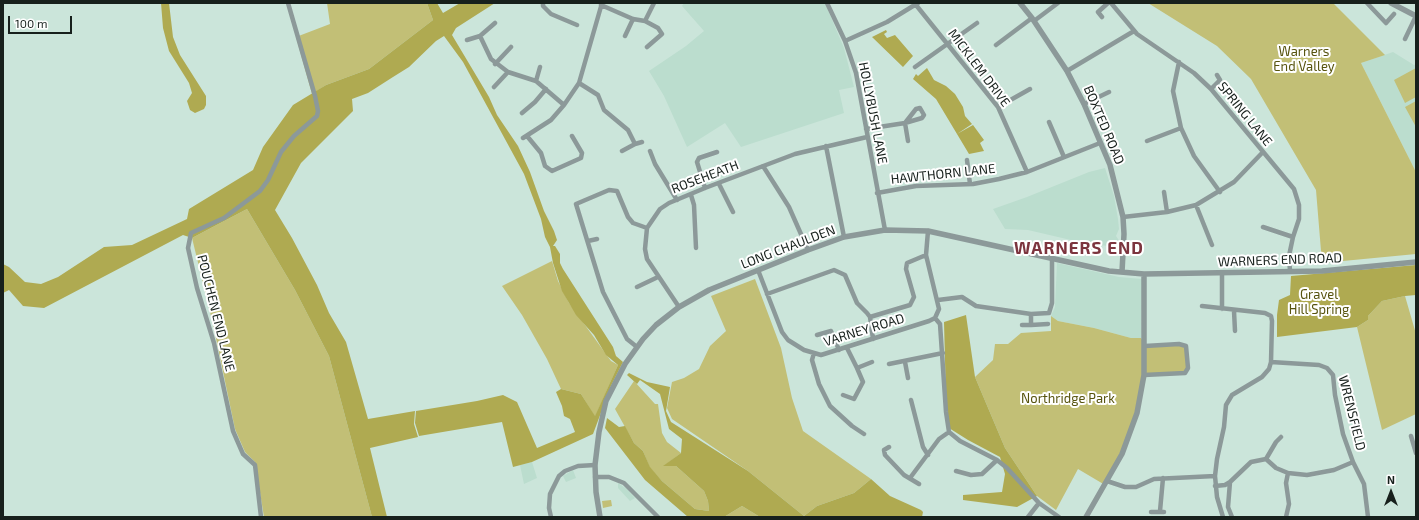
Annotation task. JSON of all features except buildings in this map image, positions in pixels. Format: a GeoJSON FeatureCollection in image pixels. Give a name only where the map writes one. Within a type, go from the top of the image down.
{"type":"FeatureCollection","features":[{"type":"Feature","properties":{"kind":"street","name":"POUCHEN END LANE"},"geometry":{"type":"LineString","coordinates":[[261,517],[255,465],[243,454],[233,431],[214,343],[197,288],[188,248],[191,233],[224,218],[260,191],[286,146],[294,136],[317,116],[318,112],[315,96],[288,3]]}},
{"type":"Feature","properties":{"kind":"street"},"geometry":{"type":"LineString","coordinates":[[543,3],[543,6],[551,14],[577,25]]}},
{"type":"Feature","properties":{"kind":"street"},"geometry":{"type":"LineString","coordinates":[[645,21],[654,3]]}},
{"type":"Feature","properties":{"kind":"street","name":"HOLLYBUSH LANE"},"geometry":{"type":"LineString","coordinates":[[827,3],[845,41],[856,73],[885,230]]}},
{"type":"Feature","properties":{"kind":"street","name":"BOXTED ROAD"},"geometry":{"type":"LineString","coordinates":[[1020,3],[1033,19],[1066,71],[1084,104],[1100,142],[1116,185],[1123,217],[1124,234],[1122,272]]}},
{"type":"Feature","properties":{"kind":"street"},"geometry":{"type":"LineString","coordinates":[[996,45],[1058,3]]}},
{"type":"Feature","properties":{"kind":"street"},"geometry":{"type":"LineString","coordinates":[[1102,17],[1098,12],[1110,3]]}},
{"type":"Feature","properties":{"kind":"street","name":"SPRING LANE"},"geometry":{"type":"LineString","coordinates":[[1110,3],[1134,31],[1164,54],[1179,62],[1211,89],[1262,153],[1294,189],[1300,205],[1299,219],[1289,256],[1290,271]]}},
{"type":"Feature","properties":{"kind":"street"},"geometry":{"type":"LineString","coordinates":[[1367,3],[1386,23],[1394,14]]}},
{"type":"Feature","properties":{"kind":"street"},"geometry":{"type":"LineString","coordinates":[[1391,3],[1416,16],[1405,39]]}},
{"type":"Feature","properties":{"kind":"street"},"geometry":{"type":"LineString","coordinates":[[572,136],[582,153],[581,158],[552,171],[545,166],[541,153],[525,137],[551,120],[564,105],[579,83],[601,4],[633,19],[645,21],[658,28],[662,34],[647,47]]}},
{"type":"Feature","properties":{"kind":"street"},"geometry":{"type":"LineString","coordinates":[[845,41],[887,22],[917,4]]}},
{"type":"Feature","properties":{"kind":"street","name":"MICKLEM DRIVE"},"geometry":{"type":"LineString","coordinates":[[917,4],[998,107],[1027,172]]}},
{"type":"Feature","properties":{"kind":"street"},"geometry":{"type":"LineString","coordinates":[[625,36],[633,19]]}},
{"type":"Feature","properties":{"kind":"street"},"geometry":{"type":"LineString","coordinates":[[467,40],[480,36],[495,23]]}},
{"type":"Feature","properties":{"kind":"street"},"geometry":{"type":"LineString","coordinates":[[915,67],[977,23]]}},
{"type":"Feature","properties":{"kind":"street"},"geometry":{"type":"LineString","coordinates":[[1066,71],[1134,31]]}},
{"type":"Feature","properties":{"kind":"street"},"geometry":{"type":"LineString","coordinates":[[480,36],[487,53],[495,64],[508,72],[536,81],[564,105]]}},
{"type":"Feature","properties":{"kind":"street"},"geometry":{"type":"LineString","coordinates":[[495,64],[511,47]]}},
{"type":"Feature","properties":{"kind":"street"},"geometry":{"type":"LineString","coordinates":[[1179,62],[1173,92],[1182,128],[1194,156],[1220,192]]}},
{"type":"Feature","properties":{"kind":"street"},"geometry":{"type":"LineString","coordinates":[[536,81],[540,67]]}},
{"type":"Feature","properties":{"kind":"street"},"geometry":{"type":"LineString","coordinates":[[494,87],[508,72]]}},
{"type":"Feature","properties":{"kind":"street"},"geometry":{"type":"LineString","coordinates":[[1211,89],[1220,80],[1217,75]]}},
{"type":"Feature","properties":{"kind":"street"},"geometry":{"type":"LineString","coordinates":[[579,83],[598,95],[604,110],[611,117],[625,126],[635,144]]}},
{"type":"Feature","properties":{"kind":"street"},"geometry":{"type":"LineString","coordinates":[[998,107],[1030,88]]}},
{"type":"Feature","properties":{"kind":"street"},"geometry":{"type":"LineString","coordinates":[[522,113],[535,102],[546,89]]}},
{"type":"Feature","properties":{"kind":"street"},"geometry":{"type":"LineString","coordinates":[[1084,104],[1109,92]]}},
{"type":"Feature","properties":{"kind":"street"},"geometry":{"type":"LineString","coordinates":[[1049,122],[1064,157]]}},
{"type":"Feature","properties":{"kind":"street"},"geometry":{"type":"LineString","coordinates":[[866,129],[905,124],[908,141]]}},
{"type":"Feature","properties":{"kind":"street"},"geometry":{"type":"LineString","coordinates":[[1147,141],[1182,128]]}},
{"type":"Feature","properties":{"kind":"street","name":"ROSEHEATH"},"geometry":{"type":"LineString","coordinates":[[678,307],[647,259],[645,249],[647,228],[660,209],[705,188],[719,184],[795,154],[867,137]]}},
{"type":"Feature","properties":{"kind":"street"},"geometry":{"type":"LineString","coordinates":[[622,151],[642,142]]}},
{"type":"Feature","properties":{"kind":"street","name":"HAWTHORN LANE"},"geometry":{"type":"LineString","coordinates":[[877,193],[916,186],[970,184],[999,179],[1027,172],[1100,142]]}},
{"type":"Feature","properties":{"kind":"street"},"geometry":{"type":"LineString","coordinates":[[826,146],[844,238]]}},
{"type":"Feature","properties":{"kind":"street"},"geometry":{"type":"LineString","coordinates":[[650,151],[655,164],[677,200]]}},
{"type":"Feature","properties":{"kind":"street"},"geometry":{"type":"LineString","coordinates":[[705,188],[696,162],[699,158],[717,152]]}},
{"type":"Feature","properties":{"kind":"street"},"geometry":{"type":"LineString","coordinates":[[1123,217],[1167,212],[1196,205],[1220,192],[1234,182],[1262,153]]}},
{"type":"Feature","properties":{"kind":"street"},"geometry":{"type":"LineString","coordinates":[[967,160],[970,184]]}},
{"type":"Feature","properties":{"kind":"street"},"geometry":{"type":"LineString","coordinates":[[763,166],[789,207],[808,250]]}},
{"type":"Feature","properties":{"kind":"street"},"geometry":{"type":"LineString","coordinates":[[719,184],[733,212]]}},
{"type":"Feature","properties":{"kind":"street"},"geometry":{"type":"LineString","coordinates":[[637,347],[627,339],[603,292],[576,204],[609,190],[617,191],[628,217],[633,224],[647,228]]}},
{"type":"Feature","properties":{"kind":"street"},"geometry":{"type":"LineString","coordinates":[[1164,192],[1167,212]]}},
{"type":"Feature","properties":{"kind":"street"},"geometry":{"type":"LineString","coordinates":[[691,194],[694,205],[696,248]]}},
{"type":"Feature","properties":{"kind":"street"},"geometry":{"type":"LineString","coordinates":[[1196,205],[1212,245]]}},
{"type":"Feature","properties":{"kind":"street"},"geometry":{"type":"LineString","coordinates":[[1263,227],[1293,237]]}},
{"type":"Feature","properties":{"kind":"street","name":"LONG CHAULDEN"},"geometry":{"type":"LineString","coordinates":[[600,517],[595,465],[599,432],[606,401],[620,372],[637,347],[656,325],[678,307],[709,290],[808,250],[844,238],[885,230],[928,231],[1109,270],[1144,274]]}},
{"type":"Feature","properties":{"kind":"street"},"geometry":{"type":"LineString","coordinates":[[928,231],[926,255],[938,300],[939,309],[935,318],[940,324],[946,412],[949,432],[960,441],[997,460],[1007,468],[1039,504],[1059,517]]}},
{"type":"Feature","properties":{"kind":"street"},"geometry":{"type":"LineString","coordinates":[[588,241],[597,239]]}},
{"type":"Feature","properties":{"kind":"street"},"geometry":{"type":"LineString","coordinates":[[870,317],[910,305],[914,297],[906,269],[908,263],[926,255]]}},
{"type":"Feature","properties":{"kind":"street"},"geometry":{"type":"LineString","coordinates":[[938,300],[962,297],[976,306],[1031,314],[1049,313],[1052,303],[1052,258]]}},
{"type":"Feature","properties":{"kind":"street","name":"WARNERS END ROAD"},"geometry":{"type":"LineString","coordinates":[[1144,274],[1322,271],[1416,262]]}},
{"type":"Feature","properties":{"kind":"street","name":"VARNEY ROAD"},"geometry":{"type":"LineString","coordinates":[[758,270],[782,332],[788,340],[821,355],[929,322],[935,318]]}},
{"type":"Feature","properties":{"kind":"street"},"geometry":{"type":"LineString","coordinates":[[767,294],[834,270],[845,275],[857,303],[867,312],[870,317],[873,339]]}},
{"type":"Feature","properties":{"kind":"street"},"geometry":{"type":"LineString","coordinates":[[1222,273],[1222,310]]}},
{"type":"Feature","properties":{"kind":"street"},"geometry":{"type":"LineString","coordinates":[[1086,517],[1122,454],[1138,413],[1144,375],[1144,274]]}},
{"type":"Feature","properties":{"kind":"street"},"geometry":{"type":"LineString","coordinates":[[637,287],[658,277]]}},
{"type":"Feature","properties":{"kind":"street"},"geometry":{"type":"LineString","coordinates":[[1202,306],[1222,310],[1265,313],[1271,316],[1271,362],[1269,369],[1262,376],[1232,395],[1226,405],[1224,427],[1215,476],[1215,486],[1223,517]]}},
{"type":"Feature","properties":{"kind":"street"},"geometry":{"type":"LineString","coordinates":[[1234,311],[1235,331]]}},
{"type":"Feature","properties":{"kind":"street"},"geometry":{"type":"LineString","coordinates":[[1031,314],[1031,324]]}},
{"type":"Feature","properties":{"kind":"street"},"geometry":{"type":"LineString","coordinates":[[1022,325],[1048,324]]}},
{"type":"Feature","properties":{"kind":"street"},"geometry":{"type":"LineString","coordinates":[[817,335],[831,330],[839,350]]}},
{"type":"Feature","properties":{"kind":"street"},"geometry":{"type":"LineString","coordinates":[[1144,375],[1185,373],[1188,368],[1186,346],[1179,344],[1145,346]]}},
{"type":"Feature","properties":{"kind":"street"},"geometry":{"type":"LineString","coordinates":[[843,395],[854,399],[863,382],[847,348]]}},
{"type":"Feature","properties":{"kind":"street"},"geometry":{"type":"LineString","coordinates":[[814,353],[812,360],[819,384],[830,406],[852,426],[864,434]]}},
{"type":"Feature","properties":{"kind":"street"},"geometry":{"type":"LineString","coordinates":[[889,364],[905,362],[943,353]]}},
{"type":"Feature","properties":{"kind":"street"},"geometry":{"type":"LineString","coordinates":[[857,368],[872,362]]}},
{"type":"Feature","properties":{"kind":"street"},"geometry":{"type":"LineString","coordinates":[[905,362],[908,378]]}},
{"type":"Feature","properties":{"kind":"street","name":"WRENSFIELD"},"geometry":{"type":"LineString","coordinates":[[1271,362],[1318,365],[1327,368],[1332,374],[1334,395],[1343,434],[1353,462],[1364,484],[1368,517]]}},
{"type":"Feature","properties":{"kind":"street"},"geometry":{"type":"LineString","coordinates":[[912,400],[922,447],[928,455]]}},
{"type":"Feature","properties":{"kind":"street"},"geometry":{"type":"LineString","coordinates":[[910,478],[939,439],[949,432]]}},
{"type":"Feature","properties":{"kind":"street"},"geometry":{"type":"LineString","coordinates":[[1411,436],[1416,453]]}},
{"type":"Feature","properties":{"kind":"street"},"geometry":{"type":"LineString","coordinates":[[1215,486],[1225,485],[1230,482],[1250,462],[1266,459],[1281,437]]}},
{"type":"Feature","properties":{"kind":"street"},"geometry":{"type":"LineString","coordinates":[[888,447],[884,450],[885,455],[904,475],[919,484]]}},
{"type":"Feature","properties":{"kind":"street"},"geometry":{"type":"LineString","coordinates":[[1266,459],[1276,468],[1288,473],[1307,475],[1334,470],[1353,462]]}},
{"type":"Feature","properties":{"kind":"street"},"geometry":{"type":"LineString","coordinates":[[956,471],[971,475],[982,474],[997,460]]}},
{"type":"Feature","properties":{"kind":"street"},"geometry":{"type":"LineString","coordinates":[[551,517],[549,508],[550,494],[559,476],[565,471],[578,466],[595,465]]}},
{"type":"Feature","properties":{"kind":"street"},"geometry":{"type":"LineString","coordinates":[[1286,517],[1290,504],[1286,483],[1288,473]]}},
{"type":"Feature","properties":{"kind":"street"},"geometry":{"type":"LineString","coordinates":[[1107,481],[1125,487],[1136,487],[1154,479],[1215,476]]}},
{"type":"Feature","properties":{"kind":"street"},"geometry":{"type":"LineString","coordinates":[[595,477],[609,477],[624,483],[658,517]]}},
{"type":"Feature","properties":{"kind":"street"},"geometry":{"type":"LineString","coordinates":[[1152,512],[1162,512],[1163,478]]}},
{"type":"Feature","properties":{"kind":"street"},"geometry":{"type":"LineString","coordinates":[[1230,482],[1228,507],[1232,517]]}},
{"type":"Feature","properties":{"kind":"street"},"geometry":{"type":"LineString","coordinates":[[1028,517],[1039,504]]}},
{"type":"Feature","properties":{"kind":"shaded area"},"geometry":{"type":"Polygon","coordinates":[[[684,3],[825,3],[844,48],[854,87],[839,90],[844,113],[741,147],[725,123],[687,147],[664,96],[649,71],[686,46],[704,31],[682,6],[684,3]]]}},
{"type":"Feature","properties":{"kind":"shaded area"},"geometry":{"type":"Polygon","coordinates":[[[1393,52],[1414,65],[1416,64],[1416,172],[1361,63],[1393,52]]]}},
{"type":"Feature","properties":{"kind":"shaded area"},"geometry":{"type":"Polygon","coordinates":[[[1105,168],[1114,196],[1119,229],[1116,236],[1120,242],[1119,247],[1088,244],[1028,230],[1005,229],[993,209],[1089,172],[1105,168]]]}},
{"type":"Feature","properties":{"kind":"shaded area"},"geometry":{"type":"Polygon","coordinates":[[[1057,263],[1119,277],[1142,279],[1141,338],[1131,338],[1094,328],[1058,321],[1051,316],[1055,307],[1057,263]]]}},
{"type":"Feature","properties":{"kind":"shaded area"},"geometry":{"type":"Polygon","coordinates":[[[532,462],[537,478],[524,484],[520,465],[532,462]]]}},
{"type":"Feature","properties":{"kind":"shaded area"},"geometry":{"type":"Polygon","coordinates":[[[573,470],[576,478],[566,482],[563,476],[573,470]]]}},
{"type":"Feature","properties":{"kind":"shaded area"},"geometry":{"type":"Polygon","coordinates":[[[618,483],[627,489],[635,498],[630,501],[618,488],[618,483]]]}},
{"type":"Feature","properties":{"kind":"green space"},"geometry":{"type":"Polygon","coordinates":[[[161,3],[169,3],[173,37],[180,55],[206,96],[206,105],[204,109],[195,113],[190,110],[187,101],[192,93],[189,83],[169,51],[163,28],[161,3]]]}},
{"type":"Feature","properties":{"kind":"green space"},"geometry":{"type":"Polygon","coordinates":[[[327,3],[427,3],[433,20],[369,69],[326,85],[312,94],[296,37],[330,24],[327,3]]]}},
{"type":"Feature","properties":{"kind":"green space"},"geometry":{"type":"Polygon","coordinates":[[[427,3],[437,3],[443,13],[460,3],[495,3],[456,28],[452,35],[489,97],[497,115],[518,146],[530,172],[544,211],[554,231],[557,240],[553,246],[555,246],[560,254],[560,263],[563,269],[613,347],[616,356],[623,362],[611,386],[593,434],[532,462],[513,467],[502,422],[419,436],[415,423],[416,411],[503,395],[517,402],[537,448],[575,432],[570,419],[564,416],[562,406],[556,392],[561,389],[581,394],[595,416],[618,365],[606,355],[594,335],[576,315],[562,291],[541,219],[524,174],[463,62],[444,36],[436,41],[409,67],[368,93],[352,99],[353,111],[301,163],[275,210],[292,238],[317,285],[329,313],[346,342],[368,419],[415,411],[414,424],[418,437],[370,448],[387,517],[372,517],[329,356],[295,290],[247,209],[192,238],[183,235],[44,308],[23,306],[9,290],[3,293],[3,264],[9,267],[25,282],[41,284],[58,277],[104,247],[132,245],[187,219],[189,209],[253,170],[263,147],[293,105],[326,85],[369,69],[433,20],[427,3]]]}},
{"type":"Feature","properties":{"kind":"green space","name":"Warners End Valley"},"geometry":{"type":"Polygon","coordinates":[[[1148,3],[1333,3],[1385,55],[1361,63],[1416,172],[1416,254],[1322,263],[1316,190],[1251,79],[1217,46],[1148,3]]]}},
{"type":"Feature","properties":{"kind":"green space"},"geometry":{"type":"Polygon","coordinates":[[[886,30],[887,32],[884,34],[887,38],[895,35],[913,56],[903,67],[872,37],[886,30]]]}},
{"type":"Feature","properties":{"kind":"green space"},"geometry":{"type":"Polygon","coordinates":[[[927,68],[934,80],[946,86],[955,94],[963,107],[965,116],[972,124],[957,134],[936,99],[913,79],[916,74],[918,76],[927,68]]]}},
{"type":"Feature","properties":{"kind":"green space"},"geometry":{"type":"Polygon","coordinates":[[[1416,68],[1416,97],[1405,103],[1394,80],[1416,68]]]}},
{"type":"Feature","properties":{"kind":"green space"},"geometry":{"type":"Polygon","coordinates":[[[1416,101],[1416,127],[1405,107],[1416,101]]]}},
{"type":"Feature","properties":{"kind":"green space"},"geometry":{"type":"Polygon","coordinates":[[[973,125],[984,140],[980,143],[984,151],[969,154],[957,134],[973,125]]]}},
{"type":"Feature","properties":{"kind":"green space"},"geometry":{"type":"Polygon","coordinates":[[[247,209],[295,290],[329,356],[372,517],[264,517],[255,462],[245,452],[235,429],[213,324],[192,238],[247,209]]]}},
{"type":"Feature","properties":{"kind":"green space"},"geometry":{"type":"Polygon","coordinates":[[[552,261],[558,281],[569,303],[611,361],[618,365],[595,417],[581,394],[561,389],[547,359],[522,315],[502,286],[552,261]]]}},
{"type":"Feature","properties":{"kind":"green space","name":"Gravel Hill Spring"},"geometry":{"type":"Polygon","coordinates":[[[1416,265],[1416,295],[1382,301],[1368,316],[1368,320],[1357,327],[1277,337],[1279,300],[1290,295],[1291,276],[1416,265]]]}},
{"type":"Feature","properties":{"kind":"green space"},"geometry":{"type":"Polygon","coordinates":[[[755,279],[781,348],[792,398],[803,431],[871,479],[854,493],[817,506],[804,516],[748,471],[672,419],[667,408],[672,382],[684,378],[699,369],[710,346],[726,331],[711,296],[755,279]]]}},
{"type":"Feature","properties":{"kind":"green space"},"geometry":{"type":"Polygon","coordinates":[[[1405,296],[1416,334],[1416,414],[1382,430],[1357,327],[1368,320],[1368,316],[1382,301],[1405,296]]]}},
{"type":"Feature","properties":{"kind":"green space"},"geometry":{"type":"Polygon","coordinates":[[[966,315],[975,377],[1005,448],[1037,496],[1017,507],[963,500],[963,495],[1002,492],[1005,474],[1000,457],[949,428],[946,399],[944,322],[966,315]]]}},
{"type":"Feature","properties":{"kind":"green space","name":"Northridge Park"},"geometry":{"type":"Polygon","coordinates":[[[1051,316],[1058,321],[1094,328],[1131,338],[1141,338],[1145,346],[1179,344],[1186,346],[1188,368],[1185,373],[1144,375],[1132,430],[1105,485],[1078,469],[1056,510],[1037,496],[1005,448],[975,377],[993,360],[995,344],[1008,344],[1021,333],[1051,331],[1051,316]]]}},
{"type":"Feature","properties":{"kind":"green space"},"geometry":{"type":"Polygon","coordinates":[[[629,373],[647,382],[670,387],[666,411],[671,422],[748,471],[804,516],[817,506],[854,493],[871,479],[890,496],[921,510],[923,512],[922,517],[760,517],[742,506],[724,517],[688,517],[645,480],[605,428],[607,418],[619,427],[625,426],[634,443],[643,451],[650,467],[662,481],[695,509],[709,511],[708,501],[704,491],[676,466],[663,466],[681,453],[682,439],[669,429],[660,394],[640,380],[637,384],[627,375],[629,373]]]}},
{"type":"Feature","properties":{"kind":"green space"},"geometry":{"type":"Polygon","coordinates":[[[634,381],[655,404],[658,404],[662,433],[667,442],[681,453],[664,466],[676,466],[704,491],[708,501],[709,511],[695,509],[662,481],[650,468],[643,451],[634,443],[615,409],[634,381]]]}},
{"type":"Feature","properties":{"kind":"green space"},"geometry":{"type":"Polygon","coordinates":[[[611,500],[612,506],[603,508],[602,501],[611,500]]]}},
{"type":"Feature","properties":{"kind":"green space"},"geometry":{"type":"Polygon","coordinates":[[[742,506],[760,517],[724,517],[742,506]]]}},
{"type":"Feature","properties":{"kind":"district","name":"WARNERS END"},"geometry":{"type":"Point","coordinates":[1079,248]}}]}
